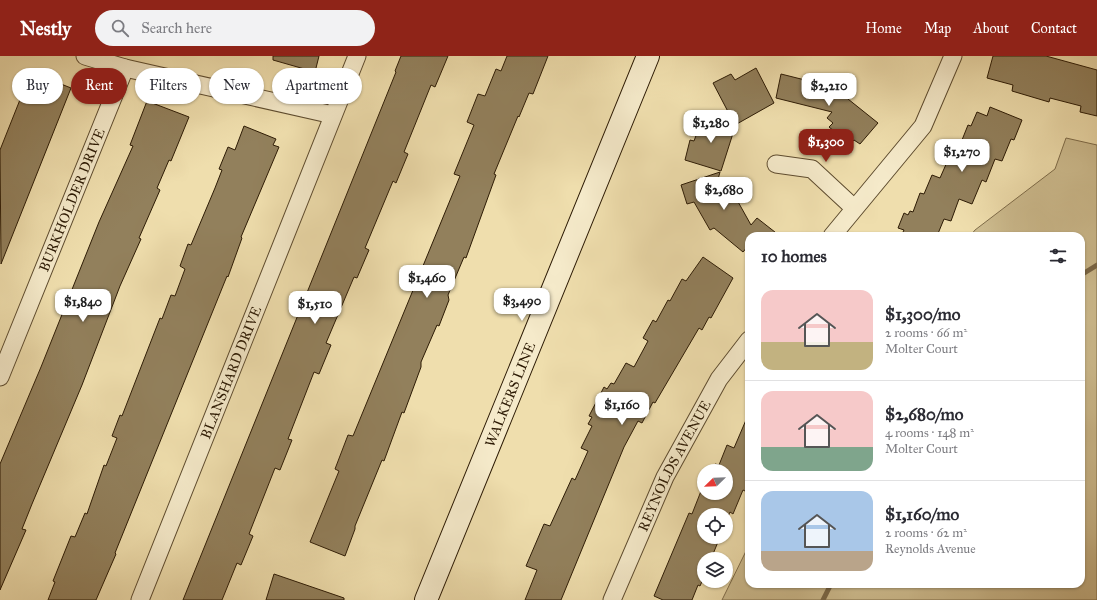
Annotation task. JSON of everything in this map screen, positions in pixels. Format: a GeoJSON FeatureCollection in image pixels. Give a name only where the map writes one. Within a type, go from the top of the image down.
{"type":"FeatureCollection","features":[{"type":"Feature","properties":{"kind":"main road","name":"WALKERS LINE"},"geometry":{"type":"LineString","coordinates":[[426,600],[648,56]]}},
{"type":"Feature","properties":{"kind":"street"},"geometry":{"type":"LineString","coordinates":[[85,56],[125,68]]}},
{"type":"Feature","properties":{"kind":"street","name":"BLANSHARD DRIVE"},"geometry":{"type":"LineString","coordinates":[[140,600],[333,114],[358,56]]}},
{"type":"Feature","properties":{"kind":"street"},"geometry":{"type":"LineString","coordinates":[[835,232],[923,126],[953,56]]}},
{"type":"Feature","properties":{"kind":"street"},"geometry":{"type":"LineString","coordinates":[[127,68],[333,114]]}},
{"type":"Feature","properties":{"kind":"street","name":"BURKHOLDER DRIVE"},"geometry":{"type":"LineString","coordinates":[[0,376],[110,104]]}},
{"type":"Feature","properties":{"kind":"street"},"geometry":{"type":"LineString","coordinates":[[776,164],[812,169],[854,208]]}},
{"type":"Feature","properties":{"kind":"street","name":"REYNOLDS AVENUE"},"geometry":{"type":"LineString","coordinates":[[612,600],[665,477],[719,379],[745,345]]}},
{"type":"Feature","properties":{"kind":"shaded area"},"geometry":{"type":"Polygon","coordinates":[[[1066,138],[1097,145],[1097,600],[722,600],[728,588],[733,588],[733,578],[745,553],[745,588],[1085,588],[1085,232],[973,232],[1055,169],[1066,138]]]}},
{"type":"Feature","properties":{"kind":"building"},"geometry":{"type":"Polygon","coordinates":[[[273,56],[319,56],[316,68],[301,68],[273,60],[273,56]]]}},
{"type":"Feature","properties":{"kind":"building"},"geometry":{"type":"Polygon","coordinates":[[[401,56],[448,56],[435,87],[431,85],[404,152],[408,154],[396,183],[393,181],[365,248],[369,250],[357,278],[354,277],[326,343],[331,345],[319,374],[314,372],[288,439],[292,440],[280,470],[275,468],[249,534],[253,536],[241,565],[237,563],[222,600],[183,600],[396,72],[395,71],[401,56]]]}},
{"type":"Feature","properties":{"kind":"building"},"geometry":{"type":"Polygon","coordinates":[[[507,56],[548,56],[533,94],[529,93],[519,117],[518,116],[494,174],[496,175],[466,258],[464,257],[448,295],[449,300],[439,326],[437,325],[421,362],[421,367],[404,413],[402,412],[384,461],[382,460],[355,526],[345,556],[310,542],[339,471],[335,469],[348,435],[353,436],[460,176],[454,174],[474,125],[467,122],[478,94],[485,96],[496,69],[501,71],[507,56]]]}},
{"type":"Feature","properties":{"kind":"building"},"geometry":{"type":"Polygon","coordinates":[[[993,56],[1046,56],[1097,70],[1097,116],[1080,112],[1081,106],[1050,98],[1049,102],[1012,91],[1013,85],[987,78],[993,56]]]}},
{"type":"Feature","properties":{"kind":"building"},"geometry":{"type":"Polygon","coordinates":[[[756,68],[774,103],[735,125],[713,83],[731,74],[735,80],[756,68]]]}},
{"type":"Feature","properties":{"kind":"building"},"geometry":{"type":"Polygon","coordinates":[[[781,74],[833,87],[878,123],[860,144],[854,140],[850,144],[829,127],[833,123],[827,118],[832,112],[776,98],[781,74]]]}},
{"type":"Feature","properties":{"kind":"building"},"geometry":{"type":"Polygon","coordinates":[[[63,85],[71,88],[1,264],[0,150],[18,104],[63,104],[63,85]]]}},
{"type":"Feature","properties":{"kind":"building"},"geometry":{"type":"Polygon","coordinates":[[[146,104],[155,104],[189,117],[171,161],[169,160],[157,188],[160,190],[139,238],[141,239],[120,286],[82,385],[32,504],[22,529],[26,530],[0,590],[0,464],[41,367],[99,222],[133,146],[130,145],[146,104]]]}},
{"type":"Feature","properties":{"kind":"building"},"geometry":{"type":"Polygon","coordinates":[[[990,107],[1022,120],[1014,140],[1011,139],[1002,161],[995,159],[986,182],[982,180],[972,204],[959,199],[951,221],[944,219],[939,232],[903,232],[904,230],[898,228],[904,213],[908,215],[910,211],[913,212],[920,193],[924,194],[932,175],[940,178],[951,153],[956,155],[968,125],[971,126],[977,112],[987,116],[990,107]]]}},
{"type":"Feature","properties":{"kind":"building"},"geometry":{"type":"Polygon","coordinates":[[[704,114],[735,127],[721,171],[685,160],[690,140],[694,141],[704,114]]]}},
{"type":"Feature","properties":{"kind":"building"},"geometry":{"type":"Polygon","coordinates":[[[244,126],[276,139],[273,145],[279,147],[241,237],[242,238],[228,277],[227,276],[115,553],[116,554],[96,600],[48,600],[55,582],[53,581],[71,536],[75,537],[85,513],[87,514],[104,465],[106,466],[117,438],[112,436],[120,415],[122,416],[160,318],[162,319],[171,295],[175,296],[185,269],[180,266],[188,244],[191,245],[215,188],[222,170],[219,169],[228,147],[235,150],[244,126]]]}},
{"type":"Feature","properties":{"kind":"building"},"geometry":{"type":"Polygon","coordinates":[[[720,172],[717,183],[728,180],[732,191],[751,225],[757,218],[775,232],[745,232],[745,250],[743,252],[714,228],[710,230],[694,202],[687,204],[681,185],[720,172]]]}},
{"type":"Feature","properties":{"kind":"building"},"geometry":{"type":"Polygon","coordinates":[[[703,257],[733,278],[711,318],[709,317],[702,330],[699,328],[655,403],[653,402],[642,423],[638,421],[624,447],[561,600],[525,600],[537,570],[526,566],[544,524],[550,526],[572,478],[575,480],[588,451],[581,448],[592,426],[588,424],[592,417],[589,416],[604,387],[607,389],[611,383],[614,384],[626,363],[634,367],[648,341],[643,338],[653,320],[656,322],[682,279],[686,281],[703,257]]]}},
{"type":"Feature","properties":{"kind":"building"},"geometry":{"type":"Polygon","coordinates":[[[745,422],[745,491],[743,490],[733,514],[733,508],[697,508],[697,544],[717,544],[714,552],[697,552],[697,588],[692,600],[663,600],[654,596],[689,513],[692,514],[698,500],[733,500],[733,464],[719,464],[727,445],[734,448],[745,422]]]}},
{"type":"Feature","properties":{"kind":"building"},"geometry":{"type":"Polygon","coordinates":[[[274,574],[344,598],[344,600],[266,600],[274,574]]]}},
{"type":"Feature","properties":{"kind":"waterway"},"geometry":{"type":"LineString","coordinates":[[1085,272],[1097,265]]}},
{"type":"Feature","properties":{"kind":"waterway"},"geometry":{"type":"LineString","coordinates":[[823,600],[829,588]]}}]}
